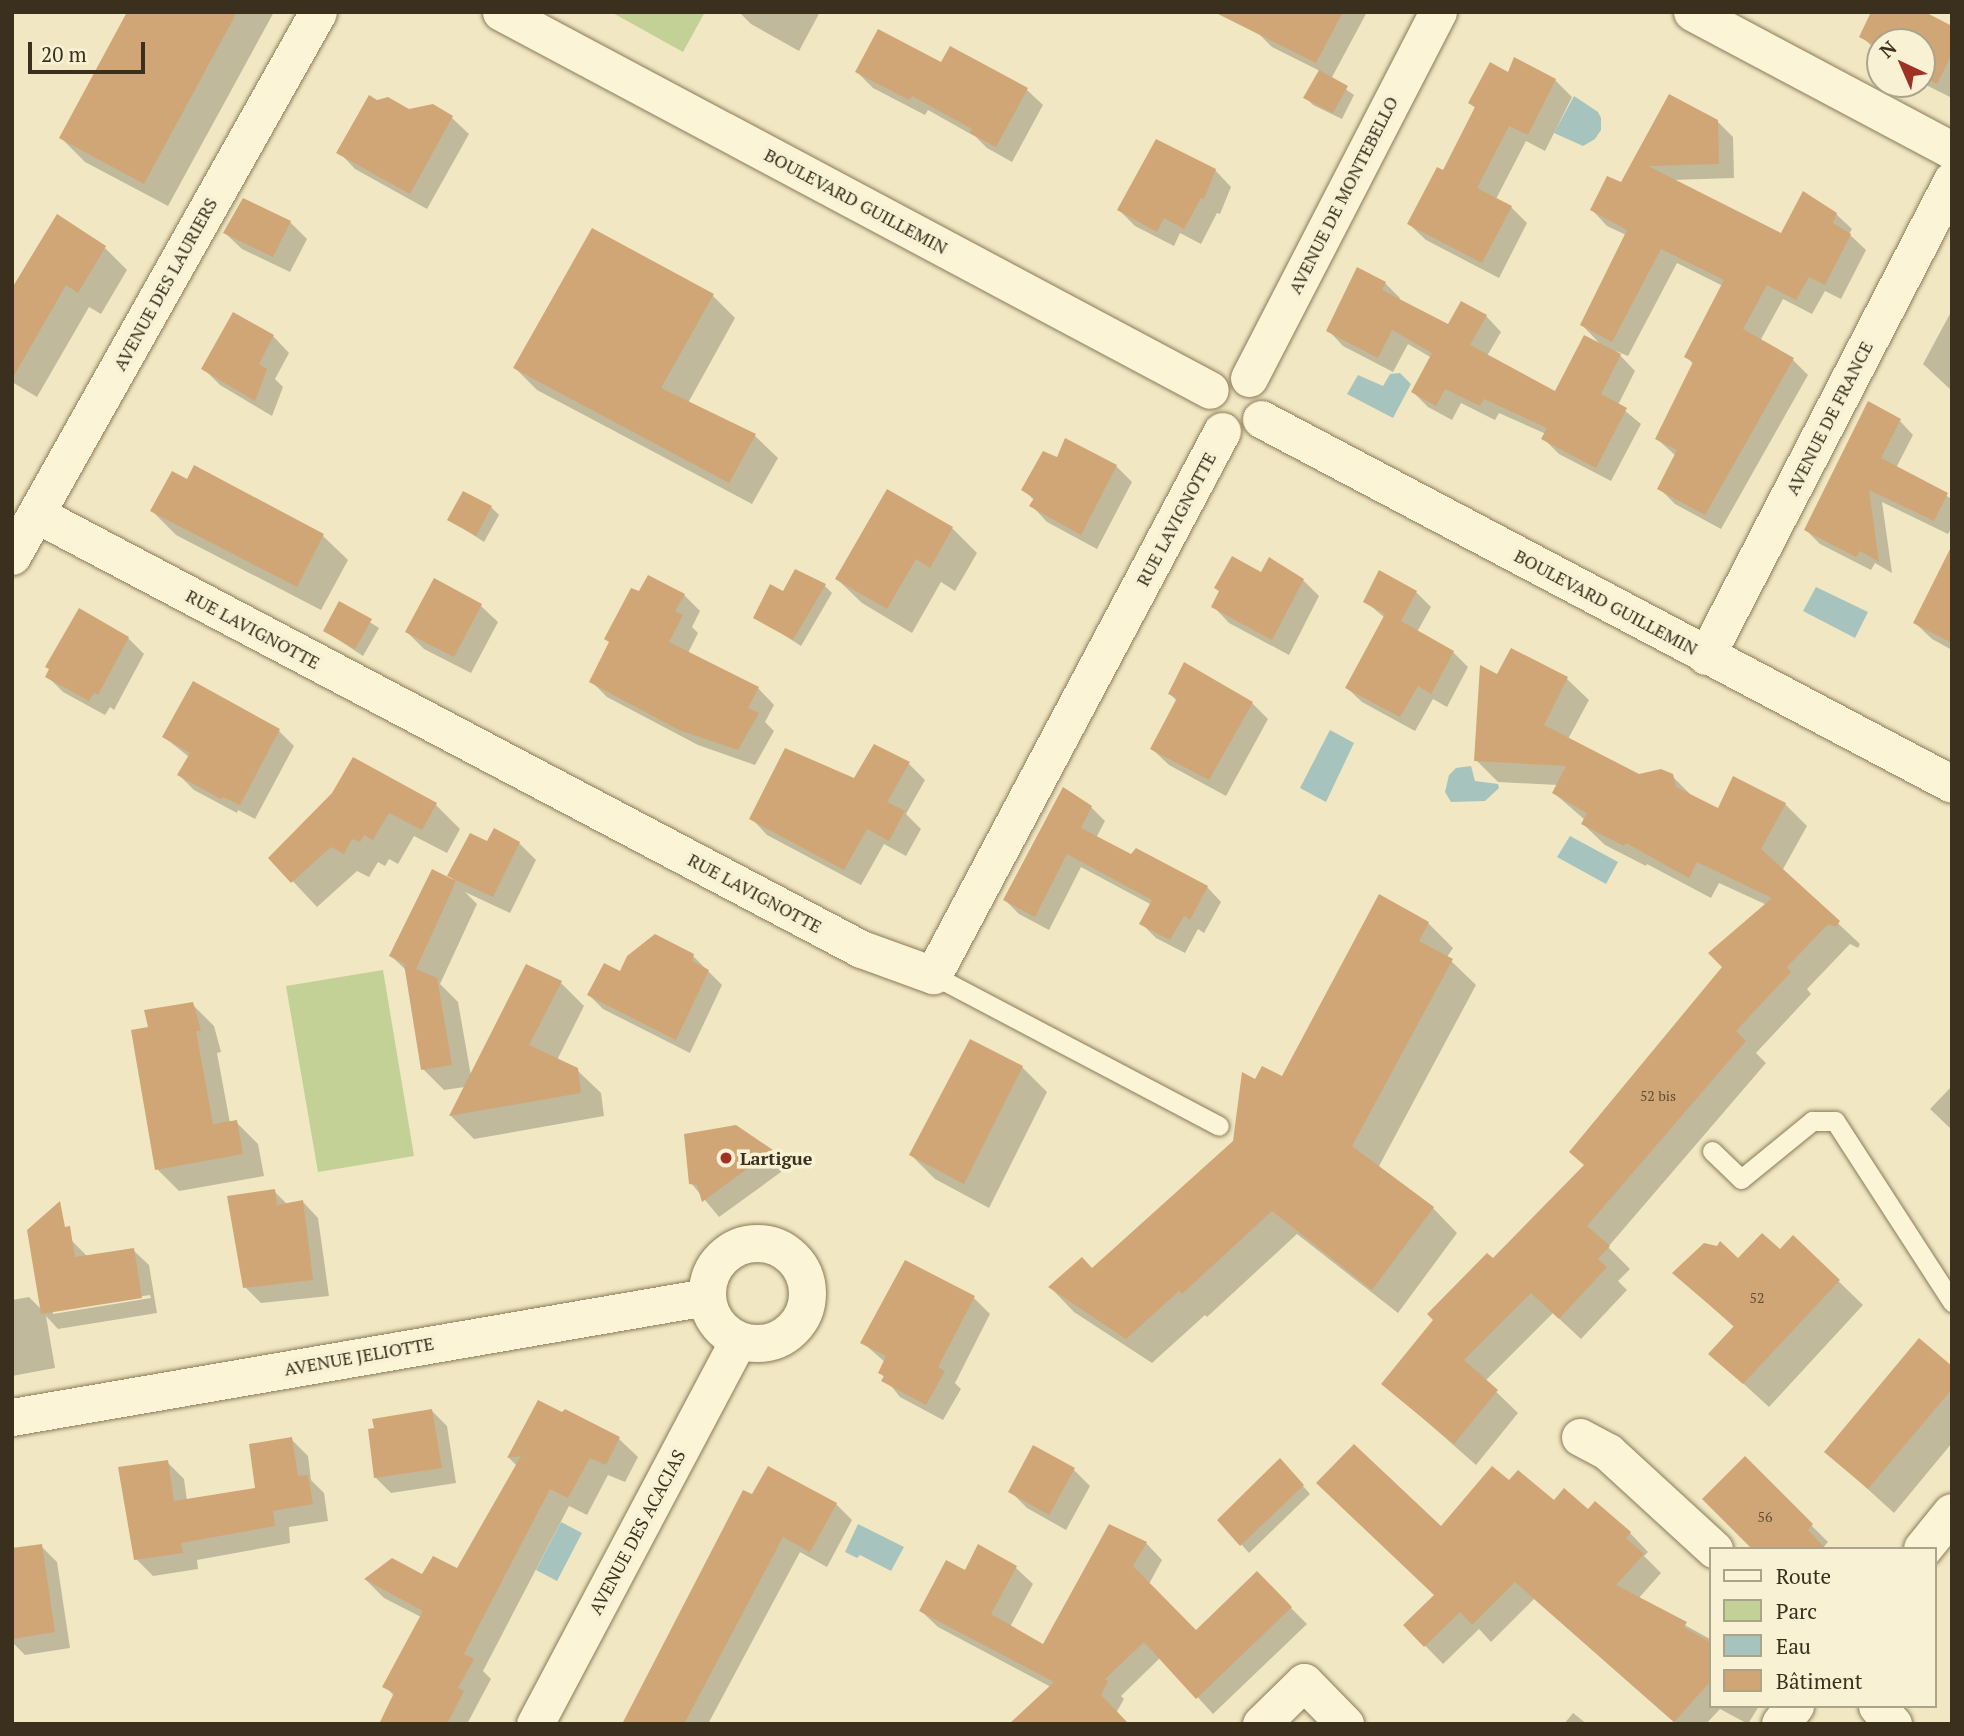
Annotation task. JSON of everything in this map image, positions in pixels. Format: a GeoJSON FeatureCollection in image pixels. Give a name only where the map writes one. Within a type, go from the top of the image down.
{"type":"FeatureCollection","features":[{"type":"Feature","properties":{"kind":"street","name":"AVENUE DES LAURIERS"},"geometry":{"type":"LineString","coordinates":[[12,556],[318,12]]}},
{"type":"Feature","properties":{"kind":"street","name":"BOULEVARD GUILLEMIN"},"geometry":{"type":"LineString","coordinates":[[501,12],[1210,390]]}},
{"type":"Feature","properties":{"kind":"street","name":"AVENUE DE MONTEBELLO"},"geometry":{"type":"LineString","coordinates":[[1249,378],[1438,12]]}},
{"type":"Feature","properties":{"kind":"street"},"geometry":{"type":"LineString","coordinates":[[1692,12],[1952,150]]}},
{"type":"Feature","properties":{"kind":"street","name":"AVENUE DE FRANCE"},"geometry":{"type":"LineString","coordinates":[[1706,656],[1952,180]]}},
{"type":"Feature","properties":{"kind":"street"},"geometry":{"type":"LineString","coordinates":[[1227,376],[1249,378],[1264,396],[1261,419],[1244,433],[1222,431],[1208,418],[1206,408],[1210,390],[1227,376]]}},
{"type":"Feature","properties":{"kind":"street","name":"BOULEVARD GUILLEMIN"},"geometry":{"type":"LineString","coordinates":[[1261,419],[1952,784]]}},
{"type":"Feature","properties":{"kind":"street","name":"RUE LAVIGNOTTE"},"geometry":{"type":"LineString","coordinates":[[36,514],[861,949],[933,975],[1222,431]]}},
{"type":"Feature","properties":{"kind":"street"},"geometry":{"type":"LineString","coordinates":[[757,1243],[772,1245],[787,1253],[798,1264],[805,1279],[807,1294],[796,1324],[770,1342],[738,1340],[716,1323],[706,1297],[708,1280],[726,1253],[740,1246],[757,1243]]}},
{"type":"Feature","properties":{"kind":"street","name":"AVENUE JELIOTTE"},"geometry":{"type":"LineString","coordinates":[[12,1416],[706,1297]]}},
{"type":"Feature","properties":{"kind":"street","name":"AVENUE DES ACACIAS"},"geometry":{"type":"LineString","coordinates":[[534,1724],[738,1340]]}},
{"type":"Feature","properties":{"kind":"street"},"geometry":{"type":"LineString","coordinates":[[1580,1437],[1608,1452],[1712,1547]]}},
{"type":"Feature","properties":{"kind":"street"},"geometry":{"type":"LineString","coordinates":[[1925,1547],[1952,1514]]}},
{"type":"Feature","properties":{"kind":"street"},"geometry":{"type":"LineString","coordinates":[[1261,1724],[1304,1682],[1345,1724]]}},
{"type":"Feature","properties":{"kind":"street"},"geometry":{"type":"LineString","coordinates":[[1781,1724],[1793,1708]]}},
{"type":"Feature","properties":{"kind":"street"},"geometry":{"type":"LineString","coordinates":[[1879,1708],[1893,1724]]}},
{"type":"Feature","properties":{"kind":"lane"},"geometry":{"type":"LineString","coordinates":[[933,975],[1219,1126]]}},
{"type":"Feature","properties":{"kind":"lane"},"geometry":{"type":"LineString","coordinates":[[1712,1151],[1741,1179],[1812,1121],[1835,1121],[1952,1302]]}},
{"type":"Feature","properties":{"kind":"green space"},"geometry":{"type":"Polygon","coordinates":[[[611,12],[705,12],[683,52],[611,12]]]}},
{"type":"Feature","properties":{"kind":"green space"},"geometry":{"type":"Polygon","coordinates":[[[383,970],[414,1156],[318,1172],[286,986],[383,970]]]}},
{"type":"Feature","properties":{"kind":"water"},"geometry":{"type":"Polygon","coordinates":[[[1574,96],[1598,112],[1601,118],[1601,130],[1595,139],[1583,146],[1554,133],[1574,96]]]}},
{"type":"Feature","properties":{"kind":"water"},"geometry":{"type":"Polygon","coordinates":[[[1400,373],[1411,384],[1393,418],[1347,394],[1358,375],[1383,386],[1390,374],[1400,373]]]}},
{"type":"Feature","properties":{"kind":"water"},"geometry":{"type":"Polygon","coordinates":[[[1816,587],[1868,612],[1855,638],[1803,611],[1816,587]]]}},
{"type":"Feature","properties":{"kind":"water"},"geometry":{"type":"Polygon","coordinates":[[[1330,730],[1354,743],[1326,802],[1300,788],[1330,730]]]}},
{"type":"Feature","properties":{"kind":"water"},"geometry":{"type":"Polygon","coordinates":[[[1471,766],[1475,781],[1498,784],[1499,788],[1485,801],[1451,802],[1445,792],[1449,775],[1456,768],[1471,766]]]}},
{"type":"Feature","properties":{"kind":"water"},"geometry":{"type":"Polygon","coordinates":[[[1570,836],[1618,862],[1606,884],[1557,857],[1570,836]]]}},
{"type":"Feature","properties":{"kind":"water"},"geometry":{"type":"Polygon","coordinates":[[[561,1522],[582,1533],[557,1581],[536,1570],[561,1522]]]}},
{"type":"Feature","properties":{"kind":"water"},"geometry":{"type":"Polygon","coordinates":[[[858,1524],[904,1547],[891,1571],[860,1555],[857,1558],[845,1552],[858,1524]]]}},
{"type":"Feature","properties":{"kind":"building"},"geometry":{"type":"Polygon","coordinates":[[[127,12],[237,12],[144,184],[59,138],[127,12]]]}},
{"type":"Feature","properties":{"kind":"building"},"geometry":{"type":"Polygon","coordinates":[[[1214,12],[1343,12],[1316,63],[1214,12]]]}},
{"type":"Feature","properties":{"kind":"building"},"geometry":{"type":"Polygon","coordinates":[[[1871,12],[1925,12],[1952,26],[1952,54],[1937,84],[1936,28],[1866,28],[1866,41],[1859,37],[1871,12]]]}},
{"type":"Feature","properties":{"kind":"building"},"geometry":{"type":"Polygon","coordinates":[[[878,29],[941,62],[950,46],[1028,88],[996,147],[970,133],[972,129],[912,96],[909,100],[855,72],[878,29]]]}},
{"type":"Feature","properties":{"kind":"building"},"geometry":{"type":"Polygon","coordinates":[[[1514,57],[1556,79],[1528,135],[1509,126],[1477,188],[1512,206],[1482,263],[1407,224],[1437,167],[1443,170],[1475,107],[1468,103],[1490,62],[1508,72],[1514,57]]]}},
{"type":"Feature","properties":{"kind":"building"},"geometry":{"type":"Polygon","coordinates":[[[1319,70],[1348,86],[1333,113],[1303,98],[1319,70]]]}},
{"type":"Feature","properties":{"kind":"building"},"geometry":{"type":"Polygon","coordinates":[[[1669,94],[1718,120],[1719,164],[1648,166],[1781,233],[1803,191],[1837,213],[1833,223],[1851,234],[1825,285],[1809,277],[1796,300],[1767,285],[1743,329],[1794,358],[1705,515],[1657,489],[1677,450],[1655,439],[1693,362],[1684,357],[1724,280],[1661,249],[1612,342],[1580,325],[1627,230],[1590,210],[1607,176],[1621,182],[1669,94]]]}},
{"type":"Feature","properties":{"kind":"building"},"geometry":{"type":"Polygon","coordinates":[[[369,95],[377,100],[388,97],[409,109],[433,104],[453,116],[410,194],[336,153],[369,95]]]}},
{"type":"Feature","properties":{"kind":"building"},"geometry":{"type":"Polygon","coordinates":[[[1156,139],[1216,169],[1204,199],[1201,198],[1184,229],[1164,218],[1157,232],[1117,210],[1156,139]]]}},
{"type":"Feature","properties":{"kind":"building"},"geometry":{"type":"Polygon","coordinates":[[[243,198],[291,221],[273,257],[223,233],[243,198]]]}},
{"type":"Feature","properties":{"kind":"building"},"geometry":{"type":"Polygon","coordinates":[[[57,214],[106,246],[78,293],[66,285],[12,379],[12,288],[57,214]]]}},
{"type":"Feature","properties":{"kind":"building"},"geometry":{"type":"Polygon","coordinates":[[[592,228],[714,294],[661,388],[756,434],[729,483],[513,368],[592,228]]]}},
{"type":"Feature","properties":{"kind":"building"},"geometry":{"type":"Polygon","coordinates":[[[1357,267],[1386,282],[1382,290],[1448,324],[1461,301],[1487,315],[1470,345],[1555,391],[1584,335],[1621,354],[1601,394],[1627,408],[1596,468],[1541,439],[1547,428],[1484,399],[1480,406],[1445,389],[1436,406],[1411,392],[1432,353],[1392,330],[1378,358],[1326,331],[1357,267]]]}},
{"type":"Feature","properties":{"kind":"building"},"geometry":{"type":"Polygon","coordinates":[[[233,312],[274,335],[259,364],[267,369],[255,401],[201,369],[233,312]]]}},
{"type":"Feature","properties":{"kind":"building"},"geometry":{"type":"Polygon","coordinates":[[[1868,401],[1901,419],[1881,458],[1948,493],[1934,521],[1869,490],[1879,562],[1860,551],[1856,557],[1804,530],[1868,401]]]}},
{"type":"Feature","properties":{"kind":"building"},"geometry":{"type":"Polygon","coordinates":[[[1065,438],[1117,465],[1081,535],[1029,506],[1034,498],[1021,490],[1043,451],[1057,457],[1065,438]]]}},
{"type":"Feature","properties":{"kind":"building"},"geometry":{"type":"Polygon","coordinates":[[[194,465],[324,534],[297,587],[150,511],[172,471],[187,479],[194,465]]]}},
{"type":"Feature","properties":{"kind":"building"},"geometry":{"type":"Polygon","coordinates":[[[887,489],[953,527],[930,568],[916,559],[887,609],[835,579],[887,489]]]}},
{"type":"Feature","properties":{"kind":"building"},"geometry":{"type":"Polygon","coordinates":[[[463,491],[492,506],[476,536],[447,520],[463,491]]]}},
{"type":"Feature","properties":{"kind":"building"},"geometry":{"type":"Polygon","coordinates":[[[1952,545],[1952,643],[1913,623],[1952,545]]]}},
{"type":"Feature","properties":{"kind":"building"},"geometry":{"type":"Polygon","coordinates":[[[1232,556],[1261,572],[1269,557],[1304,579],[1272,640],[1211,607],[1219,591],[1214,588],[1232,556]]]}},
{"type":"Feature","properties":{"kind":"building"},"geometry":{"type":"Polygon","coordinates":[[[795,569],[826,584],[793,640],[753,618],[770,584],[783,591],[795,569]]]}},
{"type":"Feature","properties":{"kind":"building"},"geometry":{"type":"Polygon","coordinates":[[[1379,570],[1417,591],[1401,621],[1454,651],[1431,694],[1418,686],[1400,717],[1345,688],[1385,614],[1363,602],[1379,570]]]}},
{"type":"Feature","properties":{"kind":"building"},"geometry":{"type":"Polygon","coordinates":[[[648,575],[685,594],[675,611],[683,615],[669,642],[759,687],[748,708],[759,713],[738,750],[679,730],[589,682],[609,642],[604,639],[631,588],[639,591],[648,575]]]}},
{"type":"Feature","properties":{"kind":"building"},"geometry":{"type":"Polygon","coordinates":[[[434,578],[482,604],[454,657],[405,632],[434,578]]]}},
{"type":"Feature","properties":{"kind":"building"},"geometry":{"type":"Polygon","coordinates":[[[339,601],[372,619],[355,649],[323,631],[339,601]]]}},
{"type":"Feature","properties":{"kind":"building"},"geometry":{"type":"Polygon","coordinates":[[[79,608],[129,637],[98,695],[94,693],[89,701],[45,677],[49,669],[45,667],[79,608]]]}},
{"type":"Feature","properties":{"kind":"building"},"geometry":{"type":"Polygon","coordinates":[[[1511,648],[1568,677],[1544,725],[1639,774],[1661,769],[1673,774],[1676,787],[1718,808],[1733,776],[1786,803],[1761,849],[1840,921],[1836,927],[1828,924],[1787,967],[1791,972],[1736,1031],[1746,1041],[1587,1226],[1610,1246],[1598,1259],[1607,1267],[1559,1319],[1531,1293],[1464,1360],[1498,1390],[1454,1444],[1381,1384],[1433,1320],[1427,1314],[1487,1253],[1493,1258],[1584,1165],[1569,1152],[1722,967],[1708,953],[1772,898],[1697,862],[1689,878],[1626,843],[1624,846],[1581,824],[1587,813],[1552,793],[1566,766],[1474,761],[1480,665],[1497,674],[1511,648]]]}},
{"type":"Feature","properties":{"kind":"building"},"geometry":{"type":"Polygon","coordinates":[[[1184,662],[1253,702],[1209,780],[1150,749],[1177,698],[1168,694],[1184,662]]]}},
{"type":"Feature","properties":{"kind":"building"},"geometry":{"type":"Polygon","coordinates":[[[193,681],[280,729],[240,805],[223,797],[221,799],[177,775],[190,753],[162,737],[193,681]]]}},
{"type":"Feature","properties":{"kind":"building"},"geometry":{"type":"Polygon","coordinates":[[[874,744],[910,762],[887,802],[905,811],[889,841],[867,829],[844,870],[749,819],[785,748],[854,778],[874,744]]]}},
{"type":"Feature","properties":{"kind":"building"},"geometry":{"type":"Polygon","coordinates":[[[353,757],[437,803],[422,830],[389,813],[373,840],[364,835],[360,842],[352,839],[344,854],[331,847],[291,883],[268,858],[332,793],[353,757]]]}},
{"type":"Feature","properties":{"kind":"building"},"geometry":{"type":"Polygon","coordinates":[[[1063,787],[1092,806],[1081,828],[1131,854],[1136,848],[1208,886],[1190,920],[1184,916],[1170,940],[1139,924],[1152,900],[1067,854],[1035,917],[1003,900],[1063,787]]]}},
{"type":"Feature","properties":{"kind":"building"},"geometry":{"type":"Polygon","coordinates":[[[494,828],[520,842],[493,897],[447,876],[470,833],[487,841],[494,828]]]}},
{"type":"Feature","properties":{"kind":"building"},"geometry":{"type":"Polygon","coordinates":[[[432,869],[456,881],[416,969],[437,978],[452,1065],[421,1070],[404,964],[411,967],[389,956],[432,869]]]}},
{"type":"Feature","properties":{"kind":"building"},"geometry":{"type":"Polygon","coordinates":[[[1379,894],[1429,922],[1419,941],[1453,959],[1352,1146],[1434,1207],[1372,1290],[1272,1211],[1182,1294],[1179,1291],[1126,1339],[1048,1287],[1082,1257],[1092,1268],[1233,1141],[1242,1072],[1255,1079],[1262,1066],[1282,1076],[1379,894]]]}},
{"type":"Feature","properties":{"kind":"building"},"geometry":{"type":"Polygon","coordinates":[[[655,934],[694,954],[692,961],[709,970],[676,1040],[587,995],[604,963],[620,971],[627,956],[655,934]]]}},
{"type":"Feature","properties":{"kind":"building"},"geometry":{"type":"Polygon","coordinates":[[[526,964],[562,981],[529,1045],[578,1068],[581,1093],[449,1116],[526,964]]]}},
{"type":"Feature","properties":{"kind":"building"},"geometry":{"type":"Polygon","coordinates":[[[193,1002],[201,1031],[196,1031],[213,1124],[237,1120],[243,1154],[155,1170],[131,1030],[148,1027],[144,1010],[193,1002]]]}},
{"type":"Feature","properties":{"kind":"building"},"geometry":{"type":"Polygon","coordinates":[[[970,1039],[1023,1066],[964,1184],[909,1155],[970,1039]]]}},
{"type":"Feature","properties":{"kind":"building","name":"Lartigue"},"geometry":{"type":"Polygon","coordinates":[[[736,1125],[773,1150],[702,1202],[697,1185],[689,1184],[684,1134],[736,1125]]]}},
{"type":"Feature","properties":{"kind":"building"},"geometry":{"type":"Polygon","coordinates":[[[275,1189],[277,1205],[303,1200],[313,1280],[243,1288],[227,1196],[275,1189]]]}},
{"type":"Feature","properties":{"kind":"building"},"geometry":{"type":"Polygon","coordinates":[[[60,1201],[65,1227],[70,1226],[75,1257],[134,1248],[142,1298],[41,1314],[27,1230],[60,1201]]]}},
{"type":"Feature","properties":{"kind":"building"},"geometry":{"type":"Polygon","coordinates":[[[1762,1233],[1780,1249],[1793,1235],[1840,1280],[1743,1384],[1708,1354],[1734,1326],[1672,1273],[1704,1243],[1717,1246],[1720,1241],[1738,1258],[1762,1233]]]}},
{"type":"Feature","properties":{"kind":"building"},"geometry":{"type":"Polygon","coordinates":[[[905,1260],[975,1296],[938,1367],[945,1371],[926,1405],[881,1381],[884,1376],[878,1373],[886,1356],[860,1343],[905,1260]]]}},
{"type":"Feature","properties":{"kind":"building"},"geometry":{"type":"Polygon","coordinates":[[[1919,1338],[1952,1366],[1952,1389],[1868,1489],[1824,1452],[1919,1338]]]}},
{"type":"Feature","properties":{"kind":"building"},"geometry":{"type":"Polygon","coordinates":[[[538,1400],[562,1412],[565,1409],[620,1437],[606,1465],[590,1458],[568,1498],[550,1489],[464,1654],[474,1659],[458,1688],[464,1691],[447,1724],[379,1724],[394,1693],[382,1687],[423,1611],[364,1579],[392,1558],[422,1574],[433,1556],[457,1568],[521,1456],[507,1458],[538,1400]]]}},
{"type":"Feature","properties":{"kind":"building"},"geometry":{"type":"Polygon","coordinates":[[[432,1409],[442,1468],[374,1478],[368,1429],[374,1428],[372,1419],[432,1409]]]}},
{"type":"Feature","properties":{"kind":"building"},"geometry":{"type":"Polygon","coordinates":[[[292,1437],[298,1476],[308,1475],[313,1504],[273,1511],[275,1526],[181,1543],[183,1553],[134,1560],[118,1467],[168,1460],[174,1501],[255,1488],[249,1444],[292,1437]]]}},
{"type":"Feature","properties":{"kind":"building"},"geometry":{"type":"Polygon","coordinates":[[[1354,1444],[1441,1526],[1492,1466],[1509,1480],[1518,1470],[1554,1500],[1564,1488],[1588,1509],[1595,1501],[1631,1532],[1626,1538],[1644,1554],[1616,1585],[1687,1622],[1684,1627],[1708,1641],[1708,1684],[1674,1722],[1515,1582],[1472,1625],[1460,1612],[1424,1647],[1403,1625],[1434,1595],[1316,1483],[1354,1444]]]}},
{"type":"Feature","properties":{"kind":"building"},"geometry":{"type":"Polygon","coordinates":[[[1033,1445],[1075,1468],[1049,1515],[1008,1492],[1033,1445]]]}},
{"type":"Feature","properties":{"kind":"building"},"geometry":{"type":"Polygon","coordinates":[[[1745,1456],[1813,1524],[1808,1530],[1824,1547],[1750,1547],[1702,1499],[1745,1456]]]}},
{"type":"Feature","properties":{"kind":"building"},"geometry":{"type":"Polygon","coordinates":[[[1280,1458],[1304,1485],[1240,1546],[1217,1520],[1280,1458]]]}},
{"type":"Feature","properties":{"kind":"building"},"geometry":{"type":"Polygon","coordinates":[[[768,1466],[837,1503],[810,1552],[783,1537],[684,1724],[622,1724],[743,1490],[752,1494],[768,1466]]]}},
{"type":"Feature","properties":{"kind":"building"},"geometry":{"type":"Polygon","coordinates":[[[1109,1524],[1147,1542],[1133,1566],[1196,1630],[1257,1571],[1292,1607],[1196,1699],[1144,1642],[1105,1679],[1108,1681],[1101,1695],[1129,1724],[1009,1724],[1054,1682],[919,1611],[946,1560],[965,1570],[978,1544],[1017,1566],[991,1614],[1043,1644],[1109,1524]]]}},
{"type":"Feature","properties":{"kind":"building"},"geometry":{"type":"Polygon","coordinates":[[[42,1544],[55,1632],[12,1639],[12,1548],[42,1544]]]}},
{"type":"Feature","properties":{"kind":"place","name":"Lartigue"},"geometry":{"type":"Point","coordinates":[726,1158]}}]}
